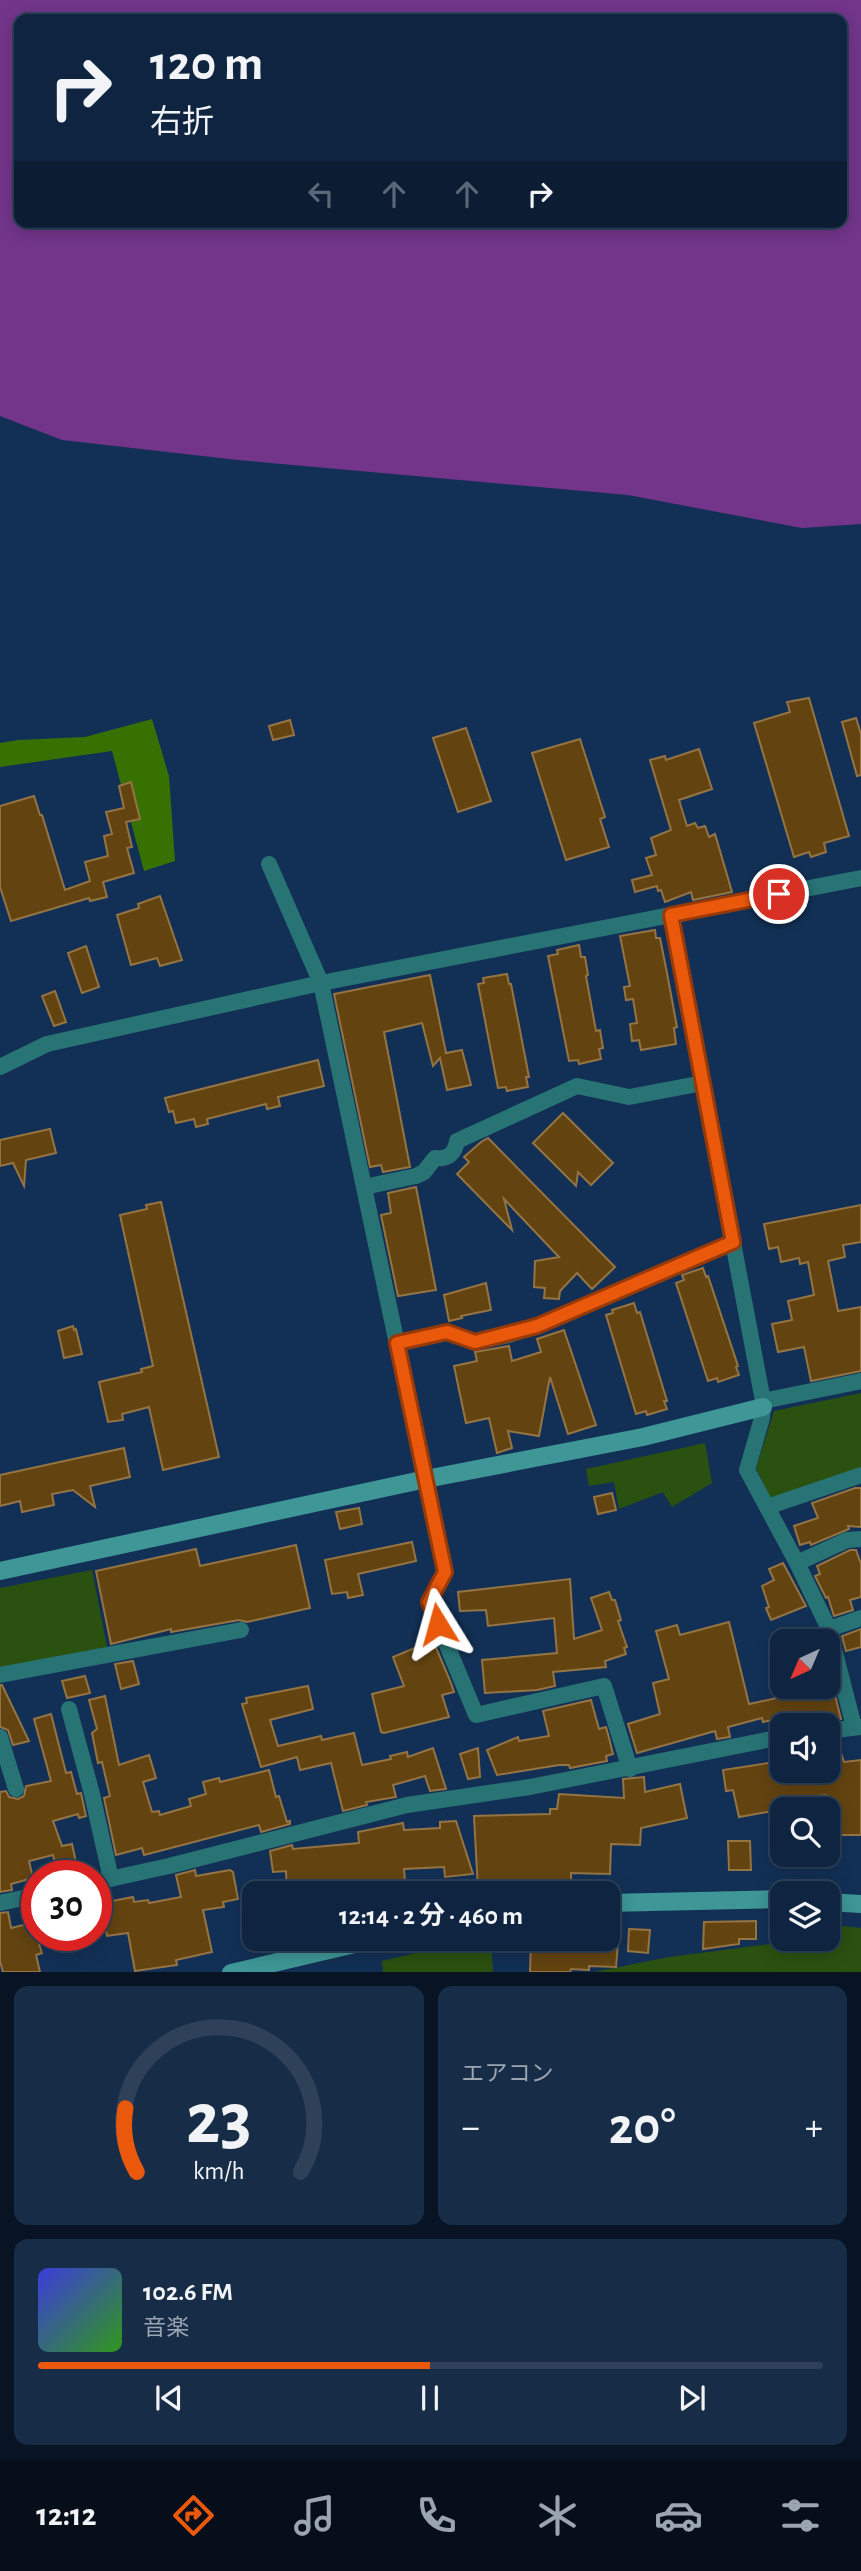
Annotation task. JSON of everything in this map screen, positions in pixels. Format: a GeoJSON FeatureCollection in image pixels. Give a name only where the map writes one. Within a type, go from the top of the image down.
{"type":"FeatureCollection","features":[{"type":"Feature","properties":{"kind":"street"},"geometry":{"type":"LineString","coordinates":[[269,864],[321,983],[445,1572],[429,1602],[476,1715],[604,1686],[630,1769]]}},
{"type":"Feature","properties":{"kind":"street"},"geometry":{"type":"LineString","coordinates":[[0,1067],[47,1044],[321,983],[861,878]]}},
{"type":"Feature","properties":{"kind":"street"},"geometry":{"type":"LineString","coordinates":[[671,915],[763,1404],[747,1470],[829,1629],[861,1618]]}},
{"type":"Feature","properties":{"kind":"street"},"geometry":{"type":"LineString","coordinates":[[364,1187],[416,1176],[424,1172],[435,1158],[442,1159],[450,1155],[456,1149],[457,1141],[577,1086],[629,1097],[703,1083]]}},
{"type":"Feature","properties":{"kind":"street"},"geometry":{"type":"LineString","coordinates":[[397,1343],[447,1332],[475,1342],[509,1335],[537,1326],[733,1242]]}},
{"type":"Feature","properties":{"kind":"street"},"geometry":{"type":"LineString","coordinates":[[0,1571],[426,1479],[643,1437],[763,1404],[861,1381]]}},
{"type":"Feature","properties":{"kind":"street"},"geometry":{"type":"LineString","coordinates":[[767,1507],[861,1475]]}},
{"type":"Feature","properties":{"kind":"street"},"geometry":{"type":"LineString","coordinates":[[797,1563],[847,1540],[861,1539]]}},
{"type":"Feature","properties":{"kind":"street"},"geometry":{"type":"LineString","coordinates":[[0,1675],[241,1630]]}},
{"type":"Feature","properties":{"kind":"street"},"geometry":{"type":"LineString","coordinates":[[840,1666],[858,1727],[840,1729]]}},
{"type":"Feature","properties":{"kind":"street"},"geometry":{"type":"LineString","coordinates":[[69,1709],[92,1794],[101,1860]]}},
{"type":"Feature","properties":{"kind":"street"},"geometry":{"type":"LineString","coordinates":[[0,1737],[16,1789]]}},
{"type":"Feature","properties":{"kind":"street"},"geometry":{"type":"LineString","coordinates":[[112,1879],[407,1805],[630,1769],[770,1740]]}},
{"type":"Feature","properties":{"kind":"street"},"geometry":{"type":"LineString","coordinates":[[0,1903],[21,1898]]}},
{"type":"Feature","properties":{"kind":"street"},"geometry":{"type":"LineString","coordinates":[[620,1903],[770,1899]]}},
{"type":"Feature","properties":{"kind":"street"},"geometry":{"type":"LineString","coordinates":[[840,1903],[861,1904]]}},
{"type":"Feature","properties":{"kind":"street"},"geometry":{"type":"LineString","coordinates":[[231,1972],[323,1951]]}},
{"type":"Feature","properties":{"kind":"green space"},"geometry":{"type":"Polygon","coordinates":[[[152,719],[169,776],[175,861],[144,871],[112,751],[0,767],[0,743],[85,737],[152,719]]]}},
{"type":"Feature","properties":{"kind":"green space"},"geometry":{"type":"Polygon","coordinates":[[[861,1393],[861,1470],[770,1498],[756,1468],[774,1411],[861,1393]]]}},
{"type":"Feature","properties":{"kind":"green space"},"geometry":{"type":"Polygon","coordinates":[[[705,1443],[712,1483],[672,1507],[663,1492],[619,1509],[614,1482],[589,1486],[586,1469],[705,1443]]]}},
{"type":"Feature","properties":{"kind":"green space"},"geometry":{"type":"Polygon","coordinates":[[[92,1570],[107,1647],[0,1668],[0,1588],[92,1570]]]}},
{"type":"Feature","properties":{"kind":"green space"},"geometry":{"type":"Polygon","coordinates":[[[840,1926],[861,1928],[861,1972],[594,1972],[669,1957],[770,1944],[770,1951],[840,1951],[840,1926]]]}},
{"type":"Feature","properties":{"kind":"green space"},"geometry":{"type":"Polygon","coordinates":[[[425,1951],[492,1951],[493,1972],[383,1972],[382,1961],[425,1951]]]}},
{"type":"Feature","properties":{"kind":"shaded area"},"geometry":{"type":"Polygon","coordinates":[[[0,0],[861,0],[861,524],[802,528],[628,495],[238,460],[62,440],[0,416],[0,0]]]}},
{"type":"Feature","properties":{"kind":"building"},"geometry":{"type":"Polygon","coordinates":[[[809,698],[849,836],[824,843],[826,852],[811,857],[809,852],[794,857],[754,723],[790,712],[787,702],[809,698]]]}},
{"type":"Feature","properties":{"kind":"building"},"geometry":{"type":"Polygon","coordinates":[[[856,718],[861,734],[861,775],[857,776],[842,722],[856,718]]]}},
{"type":"Feature","properties":{"kind":"building"},"geometry":{"type":"Polygon","coordinates":[[[290,720],[294,735],[273,740],[269,726],[290,720]]]}},
{"type":"Feature","properties":{"kind":"building"},"geometry":{"type":"Polygon","coordinates":[[[466,728],[491,801],[458,812],[433,738],[466,728]]]}},
{"type":"Feature","properties":{"kind":"building"},"geometry":{"type":"Polygon","coordinates":[[[580,739],[605,817],[600,819],[609,847],[566,860],[532,753],[580,739]]]}},
{"type":"Feature","properties":{"kind":"building"},"geometry":{"type":"Polygon","coordinates":[[[699,749],[712,789],[679,800],[687,826],[695,823],[698,828],[705,826],[709,837],[715,834],[732,892],[693,900],[691,892],[665,902],[657,886],[635,892],[632,880],[652,875],[646,858],[656,855],[651,838],[671,830],[650,760],[665,756],[666,760],[699,749]]]}},
{"type":"Feature","properties":{"kind":"building"},"geometry":{"type":"Polygon","coordinates":[[[131,782],[140,819],[126,822],[132,847],[127,848],[134,873],[103,882],[107,897],[90,901],[89,898],[11,921],[0,887],[0,806],[34,796],[65,890],[90,881],[85,862],[108,856],[104,836],[112,834],[106,812],[124,808],[119,786],[131,782]]]}},
{"type":"Feature","properties":{"kind":"building"},"geometry":{"type":"Polygon","coordinates":[[[160,896],[182,960],[160,966],[157,958],[131,965],[117,915],[139,908],[138,904],[160,896]]]}},
{"type":"Feature","properties":{"kind":"building"},"geometry":{"type":"Polygon","coordinates":[[[655,930],[656,938],[660,938],[677,1027],[674,1028],[676,1044],[641,1050],[639,1040],[632,1041],[630,1024],[637,1023],[633,999],[626,1000],[624,987],[630,986],[620,936],[655,930]]]}},
{"type":"Feature","properties":{"kind":"building"},"geometry":{"type":"Polygon","coordinates":[[[579,945],[581,957],[585,957],[596,1031],[600,1030],[603,1048],[599,1049],[601,1059],[579,1064],[578,1060],[569,1061],[548,956],[558,954],[557,950],[579,945]]]}},
{"type":"Feature","properties":{"kind":"building"},"geometry":{"type":"Polygon","coordinates":[[[86,946],[99,987],[82,993],[68,953],[86,946]]]}},
{"type":"Feature","properties":{"kind":"building"},"geometry":{"type":"Polygon","coordinates":[[[507,974],[529,1077],[526,1077],[528,1087],[507,1091],[506,1087],[498,1088],[478,984],[484,983],[483,978],[507,974]]]}},
{"type":"Feature","properties":{"kind":"building"},"geometry":{"type":"Polygon","coordinates":[[[430,975],[446,1053],[462,1050],[471,1085],[447,1090],[440,1058],[433,1066],[422,1023],[384,1032],[410,1167],[383,1172],[381,1165],[370,1167],[334,994],[430,975]]]}},
{"type":"Feature","properties":{"kind":"building"},"geometry":{"type":"Polygon","coordinates":[[[55,991],[66,1022],[54,1026],[42,996],[55,991]]]}},
{"type":"Feature","properties":{"kind":"building"},"geometry":{"type":"Polygon","coordinates":[[[318,1060],[324,1086],[278,1097],[280,1106],[267,1109],[266,1104],[207,1119],[208,1124],[196,1127],[194,1119],[176,1123],[173,1111],[169,1112],[165,1098],[318,1060]]]}},
{"type":"Feature","properties":{"kind":"building"},"geometry":{"type":"Polygon","coordinates":[[[563,1113],[613,1163],[591,1185],[578,1172],[576,1186],[533,1143],[563,1113]]]}},
{"type":"Feature","properties":{"kind":"building"},"geometry":{"type":"Polygon","coordinates":[[[50,1129],[56,1153],[26,1160],[24,1186],[13,1163],[0,1166],[0,1140],[50,1129]]]}},
{"type":"Feature","properties":{"kind":"building"},"geometry":{"type":"Polygon","coordinates":[[[488,1138],[615,1267],[592,1289],[577,1273],[560,1291],[559,1299],[544,1298],[545,1288],[534,1287],[535,1261],[559,1257],[504,1199],[512,1230],[457,1174],[469,1162],[464,1157],[488,1138]]]}},
{"type":"Feature","properties":{"kind":"building"},"geometry":{"type":"Polygon","coordinates":[[[416,1187],[436,1290],[398,1296],[381,1215],[391,1213],[388,1193],[416,1187]]]}},
{"type":"Feature","properties":{"kind":"building"},"geometry":{"type":"Polygon","coordinates":[[[161,1202],[219,1457],[163,1470],[149,1407],[122,1414],[123,1420],[108,1422],[99,1382],[142,1372],[141,1369],[153,1366],[120,1215],[147,1209],[146,1205],[161,1202]]]}},
{"type":"Feature","properties":{"kind":"building"},"geometry":{"type":"Polygon","coordinates":[[[861,1205],[861,1242],[843,1245],[845,1257],[828,1261],[838,1311],[861,1307],[861,1371],[811,1381],[804,1347],[778,1352],[772,1324],[792,1320],[788,1301],[814,1295],[808,1262],[800,1264],[799,1258],[781,1262],[778,1247],[769,1249],[764,1224],[861,1205]]]}},
{"type":"Feature","properties":{"kind":"building"},"geometry":{"type":"Polygon","coordinates":[[[703,1268],[738,1366],[739,1375],[718,1382],[717,1378],[708,1381],[676,1283],[684,1280],[682,1275],[703,1268]]]}},
{"type":"Feature","properties":{"kind":"building"},"geometry":{"type":"Polygon","coordinates":[[[486,1283],[491,1310],[449,1321],[444,1295],[486,1283]]]}},
{"type":"Feature","properties":{"kind":"building"},"geometry":{"type":"Polygon","coordinates":[[[634,1303],[637,1313],[640,1312],[667,1401],[664,1401],[667,1409],[647,1415],[646,1411],[636,1414],[606,1315],[613,1313],[612,1310],[634,1303]]]}},
{"type":"Feature","properties":{"kind":"building"},"geometry":{"type":"Polygon","coordinates":[[[73,1326],[82,1354],[64,1358],[58,1331],[73,1326]]]}},
{"type":"Feature","properties":{"kind":"building"},"geometry":{"type":"Polygon","coordinates":[[[564,1330],[596,1425],[568,1434],[550,1377],[539,1436],[508,1431],[512,1448],[497,1453],[489,1418],[466,1423],[454,1366],[477,1361],[475,1352],[509,1346],[512,1361],[541,1352],[537,1339],[564,1330]]]}},
{"type":"Feature","properties":{"kind":"building"},"geometry":{"type":"Polygon","coordinates":[[[124,1448],[130,1477],[90,1486],[95,1507],[73,1490],[52,1494],[54,1505],[22,1512],[20,1501],[0,1506],[0,1475],[124,1448]]]}},
{"type":"Feature","properties":{"kind":"building"},"geometry":{"type":"Polygon","coordinates":[[[861,1488],[861,1527],[848,1526],[849,1529],[811,1545],[810,1542],[800,1545],[794,1526],[818,1518],[812,1503],[861,1488]]]}},
{"type":"Feature","properties":{"kind":"building"},"geometry":{"type":"Polygon","coordinates":[[[612,1493],[616,1510],[598,1514],[594,1497],[612,1493]]]}},
{"type":"Feature","properties":{"kind":"building"},"geometry":{"type":"Polygon","coordinates":[[[359,1508],[362,1524],[340,1529],[336,1512],[359,1508]]]}},
{"type":"Feature","properties":{"kind":"building"},"geometry":{"type":"Polygon","coordinates":[[[412,1542],[416,1561],[358,1574],[363,1595],[348,1598],[347,1592],[332,1594],[325,1560],[412,1542]]]}},
{"type":"Feature","properties":{"kind":"building"},"geometry":{"type":"Polygon","coordinates":[[[296,1545],[310,1608],[247,1622],[239,1620],[171,1632],[171,1629],[111,1644],[96,1571],[196,1549],[200,1566],[296,1545]]]}},
{"type":"Feature","properties":{"kind":"building"},"geometry":{"type":"Polygon","coordinates":[[[850,1550],[856,1550],[861,1564],[861,1597],[850,1600],[853,1610],[834,1616],[828,1597],[826,1598],[815,1576],[820,1574],[817,1566],[850,1550]]]}},
{"type":"Feature","properties":{"kind":"building"},"geometry":{"type":"Polygon","coordinates":[[[783,1563],[806,1606],[771,1620],[762,1586],[774,1580],[769,1569],[783,1563]]]}},
{"type":"Feature","properties":{"kind":"building"},"geometry":{"type":"Polygon","coordinates":[[[570,1579],[574,1639],[602,1630],[591,1598],[609,1592],[612,1600],[615,1600],[621,1620],[618,1621],[627,1647],[624,1648],[626,1654],[605,1661],[606,1667],[553,1672],[555,1686],[537,1690],[485,1693],[482,1660],[557,1653],[554,1618],[488,1626],[486,1610],[460,1611],[458,1592],[570,1579]]]}},
{"type":"Feature","properties":{"kind":"building"},"geometry":{"type":"Polygon","coordinates":[[[729,1622],[749,1704],[772,1699],[836,1699],[840,1713],[770,1713],[770,1721],[763,1722],[762,1718],[728,1727],[730,1737],[717,1739],[715,1731],[637,1753],[628,1724],[660,1714],[653,1683],[669,1679],[656,1631],[677,1625],[680,1635],[729,1622]]]}},
{"type":"Feature","properties":{"kind":"building"},"geometry":{"type":"Polygon","coordinates":[[[861,1629],[861,1647],[846,1651],[842,1636],[861,1629]]]}},
{"type":"Feature","properties":{"kind":"building"},"geometry":{"type":"Polygon","coordinates":[[[424,1644],[435,1645],[451,1683],[454,1692],[442,1695],[449,1717],[381,1732],[372,1694],[404,1686],[393,1657],[424,1644]]]}},
{"type":"Feature","properties":{"kind":"building"},"geometry":{"type":"Polygon","coordinates":[[[133,1661],[139,1684],[121,1689],[115,1664],[133,1661]]]}},
{"type":"Feature","properties":{"kind":"building"},"geometry":{"type":"Polygon","coordinates":[[[85,1676],[90,1693],[67,1698],[62,1681],[85,1676]]]}},
{"type":"Feature","properties":{"kind":"building"},"geometry":{"type":"Polygon","coordinates":[[[0,1685],[29,1741],[13,1745],[8,1730],[0,1727],[0,1685]]]}},
{"type":"Feature","properties":{"kind":"building"},"geometry":{"type":"Polygon","coordinates":[[[308,1686],[313,1709],[270,1720],[278,1746],[321,1736],[322,1740],[354,1733],[362,1765],[391,1759],[390,1756],[407,1752],[408,1757],[433,1748],[446,1789],[430,1791],[425,1776],[393,1785],[396,1797],[366,1802],[367,1805],[343,1811],[331,1763],[300,1770],[297,1757],[261,1767],[242,1704],[247,1703],[246,1698],[308,1686]]]}},
{"type":"Feature","properties":{"kind":"building"},"geometry":{"type":"Polygon","coordinates":[[[105,1696],[119,1765],[149,1755],[156,1778],[143,1782],[152,1812],[159,1811],[160,1815],[191,1806],[189,1799],[206,1794],[203,1782],[219,1778],[220,1782],[269,1770],[276,1797],[279,1796],[290,1824],[261,1832],[259,1825],[144,1855],[142,1848],[116,1855],[104,1798],[110,1796],[102,1762],[98,1763],[92,1733],[97,1729],[89,1700],[105,1696]]]}},
{"type":"Feature","properties":{"kind":"building"},"geometry":{"type":"Polygon","coordinates":[[[591,1700],[599,1729],[606,1727],[609,1738],[613,1754],[606,1756],[607,1761],[570,1768],[569,1765],[559,1765],[497,1775],[487,1750],[518,1737],[519,1741],[549,1736],[543,1711],[591,1700]]]}},
{"type":"Feature","properties":{"kind":"building"},"geometry":{"type":"Polygon","coordinates":[[[51,1714],[66,1773],[71,1772],[77,1794],[81,1793],[86,1816],[79,1818],[78,1814],[53,1821],[62,1846],[72,1844],[76,1860],[54,1860],[53,1855],[21,1860],[21,1881],[11,1884],[12,1890],[0,1892],[0,1792],[6,1791],[9,1797],[18,1799],[24,1796],[26,1786],[51,1781],[34,1719],[51,1714]]]}},
{"type":"Feature","properties":{"kind":"building"},"geometry":{"type":"Polygon","coordinates":[[[478,1748],[480,1777],[468,1779],[460,1754],[478,1748]]]}},
{"type":"Feature","properties":{"kind":"building"},"geometry":{"type":"Polygon","coordinates":[[[840,1750],[844,1762],[861,1760],[861,1835],[840,1835],[840,1797],[770,1797],[770,1811],[739,1817],[733,1790],[726,1791],[723,1770],[770,1763],[770,1783],[840,1783],[840,1750]]]}},
{"type":"Feature","properties":{"kind":"building"},"geometry":{"type":"Polygon","coordinates":[[[644,1777],[645,1792],[680,1784],[687,1818],[641,1828],[640,1845],[611,1844],[610,1874],[571,1873],[571,1881],[478,1881],[474,1816],[550,1814],[550,1809],[557,1809],[559,1794],[624,1798],[623,1779],[644,1777]]]}},
{"type":"Feature","properties":{"kind":"building"},"geometry":{"type":"Polygon","coordinates":[[[456,1821],[473,1874],[445,1877],[444,1867],[404,1869],[405,1881],[286,1881],[286,1871],[273,1872],[270,1851],[292,1845],[293,1849],[359,1843],[358,1832],[403,1823],[404,1830],[440,1828],[440,1822],[456,1821]]]}},
{"type":"Feature","properties":{"kind":"building"},"geometry":{"type":"Polygon","coordinates":[[[728,1841],[750,1841],[751,1870],[729,1870],[728,1841]]]}},
{"type":"Feature","properties":{"kind":"building"},"geometry":{"type":"Polygon","coordinates":[[[195,1870],[196,1876],[230,1870],[233,1872],[238,1899],[223,1902],[224,1907],[203,1910],[212,1952],[176,1960],[177,1965],[135,1971],[128,1933],[112,1935],[112,1901],[133,1897],[134,1902],[148,1900],[149,1903],[181,1897],[176,1875],[195,1870]]]}},
{"type":"Feature","properties":{"kind":"building"},"geometry":{"type":"Polygon","coordinates":[[[8,1912],[11,1928],[21,1926],[21,1951],[41,1951],[36,1955],[40,1972],[3,1972],[0,1961],[0,1913],[8,1912]]]}},
{"type":"Feature","properties":{"kind":"building"},"geometry":{"type":"Polygon","coordinates":[[[756,1921],[756,1939],[739,1939],[739,1944],[703,1949],[704,1922],[756,1921]]]}},
{"type":"Feature","properties":{"kind":"building"},"geometry":{"type":"Polygon","coordinates":[[[629,1929],[650,1930],[648,1953],[628,1951],[629,1929]]]}},
{"type":"Feature","properties":{"kind":"building"},"geometry":{"type":"Polygon","coordinates":[[[531,1951],[617,1951],[616,1967],[589,1966],[589,1970],[571,1969],[570,1972],[530,1972],[531,1951]]]}},
{"type":"Feature","properties":{"kind":"route"},"geometry":{"type":"LineString","coordinates":[[438,1624],[429,1602],[445,1572],[397,1343],[447,1332],[475,1342],[509,1335],[537,1326],[733,1242],[671,915],[779,894]]}}]}
